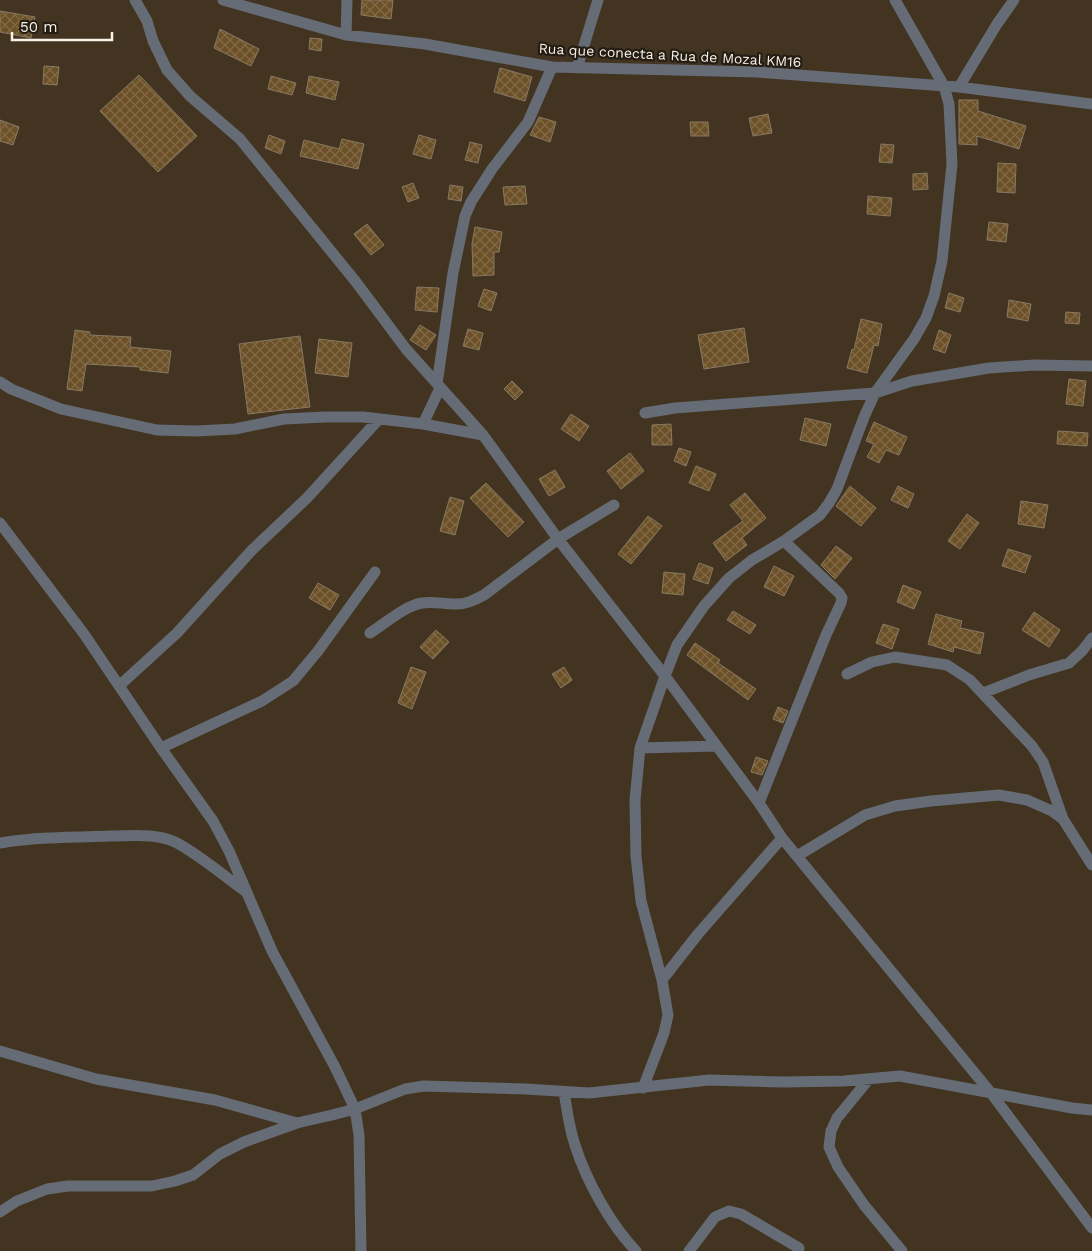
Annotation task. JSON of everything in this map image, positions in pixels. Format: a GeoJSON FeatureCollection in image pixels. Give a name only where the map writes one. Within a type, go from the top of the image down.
{"type":"FeatureCollection","features":[{"type":"Feature","properties":{"kind":"street"},"geometry":{"type":"LineString","coordinates":[[135,0],[147,21],[153,40],[167,70],[190,96],[240,139],[356,282],[406,349],[483,435],[558,539],[665,676],[759,803],[782,838],[991,1093],[1092,1228]]}},
{"type":"Feature","properties":{"kind":"street","name":"Rua que conecta a Rua de Mozal KM16"},"geometry":{"type":"LineString","coordinates":[[223,0],[346,35],[425,44],[552,67],[756,72],[959,87],[1092,104]]}},
{"type":"Feature","properties":{"kind":"street"},"geometry":{"type":"LineString","coordinates":[[346,35],[347,0]]}},
{"type":"Feature","properties":{"kind":"street"},"geometry":{"type":"LineString","coordinates":[[577,68],[598,0]]}},
{"type":"Feature","properties":{"kind":"street"},"geometry":{"type":"LineString","coordinates":[[643,1088],[664,1033],[668,1015],[662,980],[642,901],[636,856],[635,800],[640,748],[665,676],[678,645],[704,606],[729,578],[820,514],[829,503],[837,489],[875,393],[914,339],[926,318],[934,296],[942,261],[952,164],[949,104],[944,86],[895,0]]}},
{"type":"Feature","properties":{"kind":"street"},"geometry":{"type":"LineString","coordinates":[[959,87],[997,24],[1014,0]]}},
{"type":"Feature","properties":{"kind":"street"},"geometry":{"type":"LineString","coordinates":[[423,424],[438,386],[453,273],[465,216],[471,202],[492,169],[528,122],[552,67]]}},
{"type":"Feature","properties":{"kind":"street"},"geometry":{"type":"LineString","coordinates":[[645,413],[675,408],[875,393],[912,381],[989,368],[1035,365],[1092,366]]}},
{"type":"Feature","properties":{"kind":"street"},"geometry":{"type":"LineString","coordinates":[[0,382],[11,389],[61,409],[157,430],[235,429],[284,419],[325,416],[423,424],[483,435]]}},
{"type":"Feature","properties":{"kind":"street"},"geometry":{"type":"LineString","coordinates":[[119,686],[177,633],[252,550],[307,498],[379,419]]}},
{"type":"Feature","properties":{"kind":"street"},"geometry":{"type":"LineString","coordinates":[[370,632],[408,608],[420,603],[455,604],[470,602],[484,595],[558,539],[614,505]]}},
{"type":"Feature","properties":{"kind":"street"},"geometry":{"type":"LineString","coordinates":[[0,523],[84,634],[213,821],[229,851],[272,951],[335,1067],[355,1109],[359,1135],[361,1251]]}},
{"type":"Feature","properties":{"kind":"street"},"geometry":{"type":"LineString","coordinates":[[759,803],[842,598],[784,541]]}},
{"type":"Feature","properties":{"kind":"street"},"geometry":{"type":"LineString","coordinates":[[161,748],[262,700],[293,681],[318,651],[375,572]]}},
{"type":"Feature","properties":{"kind":"street"},"geometry":{"type":"LineString","coordinates":[[983,693],[1029,675],[1069,663],[1092,638]]}},
{"type":"Feature","properties":{"kind":"street"},"geometry":{"type":"LineString","coordinates":[[847,674],[872,662],[895,657],[947,665],[970,680],[1032,746],[1043,762],[1063,819],[1092,865]]}},
{"type":"Feature","properties":{"kind":"street"},"geometry":{"type":"LineString","coordinates":[[640,748],[716,746]]}},
{"type":"Feature","properties":{"kind":"street"},"geometry":{"type":"LineString","coordinates":[[797,856],[865,815],[896,806],[931,800],[1000,795],[1027,800],[1052,811],[1063,819]]}},
{"type":"Feature","properties":{"kind":"street"},"geometry":{"type":"LineString","coordinates":[[0,843],[21,840],[85,837],[156,836],[185,848],[246,892]]}},
{"type":"Feature","properties":{"kind":"street"},"geometry":{"type":"LineString","coordinates":[[662,980],[698,934],[782,838]]}},
{"type":"Feature","properties":{"kind":"street"},"geometry":{"type":"LineString","coordinates":[[0,1051],[96,1079],[215,1100],[297,1123]]}},
{"type":"Feature","properties":{"kind":"street"},"geometry":{"type":"LineString","coordinates":[[0,1212],[17,1200],[47,1189],[68,1186],[152,1186],[175,1181],[193,1175],[220,1154],[244,1142],[297,1123],[355,1109],[405,1090],[424,1086],[442,1085],[589,1093],[709,1080],[785,1082],[900,1076],[1072,1108],[1092,1110]]}},
{"type":"Feature","properties":{"kind":"street"},"geometry":{"type":"LineString","coordinates":[[869,1079],[837,1118],[831,1132],[829,1147],[838,1166],[854,1189],[902,1251]]}},
{"type":"Feature","properties":{"kind":"street"},"geometry":{"type":"LineString","coordinates":[[564,1092],[574,1144],[592,1189],[626,1241],[636,1251]]}},
{"type":"Feature","properties":{"kind":"street"},"geometry":{"type":"LineString","coordinates":[[689,1251],[715,1217],[729,1211],[742,1214],[799,1248]]}},
{"type":"Feature","properties":{"kind":"building"},"geometry":{"type":"Polygon","coordinates":[[[362,0],[393,0],[391,19],[361,15],[362,0]]]}},
{"type":"Feature","properties":{"kind":"building"},"geometry":{"type":"Polygon","coordinates":[[[0,11],[35,17],[31,38],[0,32],[0,11]]]}},
{"type":"Feature","properties":{"kind":"building"},"geometry":{"type":"Polygon","coordinates":[[[220,29],[259,49],[251,66],[214,48],[220,29]]]}},
{"type":"Feature","properties":{"kind":"building"},"geometry":{"type":"Polygon","coordinates":[[[310,38],[322,39],[321,51],[309,49],[310,38]]]}},
{"type":"Feature","properties":{"kind":"building"},"geometry":{"type":"Polygon","coordinates":[[[44,66],[59,67],[57,85],[43,84],[44,66]]]}},
{"type":"Feature","properties":{"kind":"building"},"geometry":{"type":"Polygon","coordinates":[[[500,68],[532,77],[525,101],[494,92],[500,68]]]}},
{"type":"Feature","properties":{"kind":"building"},"geometry":{"type":"Polygon","coordinates":[[[139,75],[197,136],[158,172],[100,111],[139,75]]]}},
{"type":"Feature","properties":{"kind":"building"},"geometry":{"type":"Polygon","coordinates":[[[271,76],[296,83],[292,95],[268,89],[271,76]]]}},
{"type":"Feature","properties":{"kind":"building"},"geometry":{"type":"Polygon","coordinates":[[[309,76],[339,82],[335,100],[306,93],[309,76]]]}},
{"type":"Feature","properties":{"kind":"building"},"geometry":{"type":"Polygon","coordinates":[[[959,100],[978,100],[978,111],[1026,126],[1019,149],[977,136],[977,145],[959,144],[959,100]]]}},
{"type":"Feature","properties":{"kind":"building"},"geometry":{"type":"Polygon","coordinates":[[[768,114],[772,133],[753,136],[749,118],[768,114]]]}},
{"type":"Feature","properties":{"kind":"building"},"geometry":{"type":"Polygon","coordinates":[[[539,117],[556,122],[550,142],[530,135],[539,117]]]}},
{"type":"Feature","properties":{"kind":"building"},"geometry":{"type":"Polygon","coordinates":[[[0,120],[19,127],[13,145],[0,141],[0,120]]]}},
{"type":"Feature","properties":{"kind":"building"},"geometry":{"type":"Polygon","coordinates":[[[690,122],[708,122],[709,136],[691,136],[690,122]]]}},
{"type":"Feature","properties":{"kind":"building"},"geometry":{"type":"Polygon","coordinates":[[[269,135],[285,141],[281,154],[265,148],[269,135]]]}},
{"type":"Feature","properties":{"kind":"building"},"geometry":{"type":"Polygon","coordinates":[[[419,135],[436,140],[431,159],[413,154],[419,135]]]}},
{"type":"Feature","properties":{"kind":"building"},"geometry":{"type":"Polygon","coordinates":[[[342,139],[364,144],[358,169],[300,156],[304,140],[339,149],[342,139]]]}},
{"type":"Feature","properties":{"kind":"building"},"geometry":{"type":"Polygon","coordinates":[[[470,142],[482,145],[478,163],[465,160],[470,142]]]}},
{"type":"Feature","properties":{"kind":"building"},"geometry":{"type":"Polygon","coordinates":[[[881,144],[894,145],[892,163],[879,162],[881,144]]]}},
{"type":"Feature","properties":{"kind":"building"},"geometry":{"type":"Polygon","coordinates":[[[998,163],[1016,164],[1015,193],[997,192],[998,163]]]}},
{"type":"Feature","properties":{"kind":"building"},"geometry":{"type":"Polygon","coordinates":[[[927,173],[928,189],[913,190],[913,174],[927,173]]]}},
{"type":"Feature","properties":{"kind":"building"},"geometry":{"type":"Polygon","coordinates":[[[413,183],[419,198],[408,202],[402,187],[413,183]]]}},
{"type":"Feature","properties":{"kind":"building"},"geometry":{"type":"Polygon","coordinates":[[[450,185],[463,187],[461,201],[448,199],[450,185]]]}},
{"type":"Feature","properties":{"kind":"building"},"geometry":{"type":"Polygon","coordinates":[[[525,186],[527,204],[505,205],[503,187],[525,186]]]}},
{"type":"Feature","properties":{"kind":"building"},"geometry":{"type":"Polygon","coordinates":[[[868,196],[892,198],[890,216],[867,214],[868,196]]]}},
{"type":"Feature","properties":{"kind":"building"},"geometry":{"type":"Polygon","coordinates":[[[989,222],[1008,224],[1006,242],[987,240],[989,222]]]}},
{"type":"Feature","properties":{"kind":"building"},"geometry":{"type":"Polygon","coordinates":[[[367,224],[384,245],[371,255],[354,234],[367,224]]]}},
{"type":"Feature","properties":{"kind":"building"},"geometry":{"type":"Polygon","coordinates":[[[475,227],[502,232],[499,252],[494,252],[494,275],[473,276],[472,244],[475,227]]]}},
{"type":"Feature","properties":{"kind":"building"},"geometry":{"type":"Polygon","coordinates":[[[417,287],[439,288],[437,312],[415,310],[417,287]]]}},
{"type":"Feature","properties":{"kind":"building"},"geometry":{"type":"Polygon","coordinates":[[[484,289],[497,293],[491,311],[478,306],[484,289]]]}},
{"type":"Feature","properties":{"kind":"building"},"geometry":{"type":"Polygon","coordinates":[[[949,293],[964,298],[960,312],[945,308],[949,293]]]}},
{"type":"Feature","properties":{"kind":"building"},"geometry":{"type":"Polygon","coordinates":[[[1009,300],[1031,304],[1028,321],[1007,317],[1009,300]]]}},
{"type":"Feature","properties":{"kind":"building"},"geometry":{"type":"Polygon","coordinates":[[[1066,312],[1080,313],[1079,324],[1065,323],[1066,312]]]}},
{"type":"Feature","properties":{"kind":"building"},"geometry":{"type":"Polygon","coordinates":[[[861,319],[882,324],[878,346],[874,345],[867,373],[847,368],[852,349],[854,350],[861,319]]]}},
{"type":"Feature","properties":{"kind":"building"},"geometry":{"type":"Polygon","coordinates":[[[420,325],[436,335],[426,350],[410,340],[420,325]]]}},
{"type":"Feature","properties":{"kind":"building"},"geometry":{"type":"Polygon","coordinates":[[[744,328],[749,362],[704,369],[698,335],[744,328]]]}},
{"type":"Feature","properties":{"kind":"building"},"geometry":{"type":"Polygon","coordinates":[[[468,329],[483,333],[479,350],[463,346],[468,329]]]}},
{"type":"Feature","properties":{"kind":"building"},"geometry":{"type":"Polygon","coordinates":[[[75,330],[90,332],[90,335],[131,337],[130,347],[171,351],[168,373],[140,370],[140,367],[86,364],[82,391],[67,389],[75,330]]]}},
{"type":"Feature","properties":{"kind":"building"},"geometry":{"type":"Polygon","coordinates":[[[939,330],[951,335],[945,353],[933,349],[939,330]]]}},
{"type":"Feature","properties":{"kind":"building"},"geometry":{"type":"Polygon","coordinates":[[[300,336],[310,407],[248,414],[239,344],[300,336]]]}},
{"type":"Feature","properties":{"kind":"building"},"geometry":{"type":"Polygon","coordinates":[[[319,339],[352,343],[348,377],[315,373],[319,339]]]}},
{"type":"Feature","properties":{"kind":"building"},"geometry":{"type":"Polygon","coordinates":[[[1069,379],[1086,381],[1083,406],[1066,404],[1069,379]]]}},
{"type":"Feature","properties":{"kind":"building"},"geometry":{"type":"Polygon","coordinates":[[[512,381],[523,392],[515,400],[504,389],[512,381]]]}},
{"type":"Feature","properties":{"kind":"building"},"geometry":{"type":"Polygon","coordinates":[[[571,414],[589,426],[579,441],[561,429],[571,414]]]}},
{"type":"Feature","properties":{"kind":"building"},"geometry":{"type":"Polygon","coordinates":[[[805,418],[831,424],[826,446],[800,440],[805,418]]]}},
{"type":"Feature","properties":{"kind":"building"},"geometry":{"type":"Polygon","coordinates":[[[874,422],[907,437],[899,455],[886,450],[879,463],[867,457],[874,444],[866,441],[874,422]]]}},
{"type":"Feature","properties":{"kind":"building"},"geometry":{"type":"Polygon","coordinates":[[[671,424],[672,445],[652,445],[652,425],[671,424]]]}},
{"type":"Feature","properties":{"kind":"building"},"geometry":{"type":"Polygon","coordinates":[[[1058,431],[1088,433],[1087,446],[1057,444],[1058,431]]]}},
{"type":"Feature","properties":{"kind":"building"},"geometry":{"type":"Polygon","coordinates":[[[679,448],[691,452],[686,466],[674,461],[679,448]]]}},
{"type":"Feature","properties":{"kind":"building"},"geometry":{"type":"Polygon","coordinates":[[[630,453],[644,471],[621,489],[607,471],[630,453]]]}},
{"type":"Feature","properties":{"kind":"building"},"geometry":{"type":"Polygon","coordinates":[[[696,466],[716,474],[709,491],[689,483],[696,466]]]}},
{"type":"Feature","properties":{"kind":"building"},"geometry":{"type":"Polygon","coordinates":[[[555,470],[565,487],[549,496],[539,479],[555,470]]]}},
{"type":"Feature","properties":{"kind":"building"},"geometry":{"type":"Polygon","coordinates":[[[486,483],[524,522],[508,537],[470,498],[486,483]]]}},
{"type":"Feature","properties":{"kind":"building"},"geometry":{"type":"Polygon","coordinates":[[[850,486],[876,508],[861,526],[836,506],[850,486]]]}},
{"type":"Feature","properties":{"kind":"building"},"geometry":{"type":"Polygon","coordinates":[[[898,486],[914,494],[908,508],[891,500],[898,486]]]}},
{"type":"Feature","properties":{"kind":"building"},"geometry":{"type":"Polygon","coordinates":[[[745,493],[766,518],[742,538],[747,545],[726,561],[713,543],[743,521],[730,505],[745,493]]]}},
{"type":"Feature","properties":{"kind":"building"},"geometry":{"type":"Polygon","coordinates":[[[450,497],[464,501],[455,535],[440,531],[450,497]]]}},
{"type":"Feature","properties":{"kind":"building"},"geometry":{"type":"Polygon","coordinates":[[[1021,501],[1048,505],[1044,528],[1018,524],[1021,501]]]}},
{"type":"Feature","properties":{"kind":"building"},"geometry":{"type":"Polygon","coordinates":[[[967,514],[979,523],[960,549],[948,541],[967,514]]]}},
{"type":"Feature","properties":{"kind":"building"},"geometry":{"type":"Polygon","coordinates":[[[648,516],[662,526],[631,564],[618,554],[648,516]]]}},
{"type":"Feature","properties":{"kind":"building"},"geometry":{"type":"Polygon","coordinates":[[[836,546],[852,558],[835,579],[821,565],[836,546]]]}},
{"type":"Feature","properties":{"kind":"building"},"geometry":{"type":"Polygon","coordinates":[[[1008,549],[1031,556],[1025,573],[1002,566],[1008,549]]]}},
{"type":"Feature","properties":{"kind":"building"},"geometry":{"type":"Polygon","coordinates":[[[699,563],[713,568],[708,584],[693,579],[699,563]]]}},
{"type":"Feature","properties":{"kind":"building"},"geometry":{"type":"Polygon","coordinates":[[[774,566],[794,576],[784,596],[764,587],[774,566]]]}},
{"type":"Feature","properties":{"kind":"building"},"geometry":{"type":"Polygon","coordinates":[[[664,572],[685,574],[683,595],[662,593],[664,572]]]}},
{"type":"Feature","properties":{"kind":"building"},"geometry":{"type":"Polygon","coordinates":[[[318,583],[339,595],[330,610],[309,598],[318,583]]]}},
{"type":"Feature","properties":{"kind":"building"},"geometry":{"type":"Polygon","coordinates":[[[903,585],[921,592],[914,609],[897,602],[903,585]]]}},
{"type":"Feature","properties":{"kind":"building"},"geometry":{"type":"Polygon","coordinates":[[[733,611],[756,625],[750,634],[727,620],[733,611]]]}},
{"type":"Feature","properties":{"kind":"building"},"geometry":{"type":"Polygon","coordinates":[[[1034,612],[1060,630],[1049,647],[1022,630],[1034,612]]]}},
{"type":"Feature","properties":{"kind":"building"},"geometry":{"type":"Polygon","coordinates":[[[936,614],[962,621],[960,628],[984,633],[980,654],[954,647],[953,652],[928,644],[936,614]]]}},
{"type":"Feature","properties":{"kind":"building"},"geometry":{"type":"Polygon","coordinates":[[[883,624],[899,629],[892,649],[876,643],[883,624]]]}},
{"type":"Feature","properties":{"kind":"building"},"geometry":{"type":"Polygon","coordinates":[[[436,630],[449,642],[433,659],[420,647],[436,630]]]}},
{"type":"Feature","properties":{"kind":"building"},"geometry":{"type":"Polygon","coordinates":[[[695,643],[720,660],[718,663],[756,689],[748,700],[687,655],[695,643]]]}},
{"type":"Feature","properties":{"kind":"building"},"geometry":{"type":"Polygon","coordinates":[[[411,667],[426,672],[412,709],[398,703],[411,667]]]}},
{"type":"Feature","properties":{"kind":"building"},"geometry":{"type":"Polygon","coordinates":[[[564,667],[572,680],[561,688],[552,674],[564,667]]]}},
{"type":"Feature","properties":{"kind":"building"},"geometry":{"type":"Polygon","coordinates":[[[778,707],[788,711],[783,723],[773,719],[778,707]]]}},
{"type":"Feature","properties":{"kind":"building"},"geometry":{"type":"Polygon","coordinates":[[[756,757],[768,761],[762,775],[751,772],[756,757]]]}}]}
